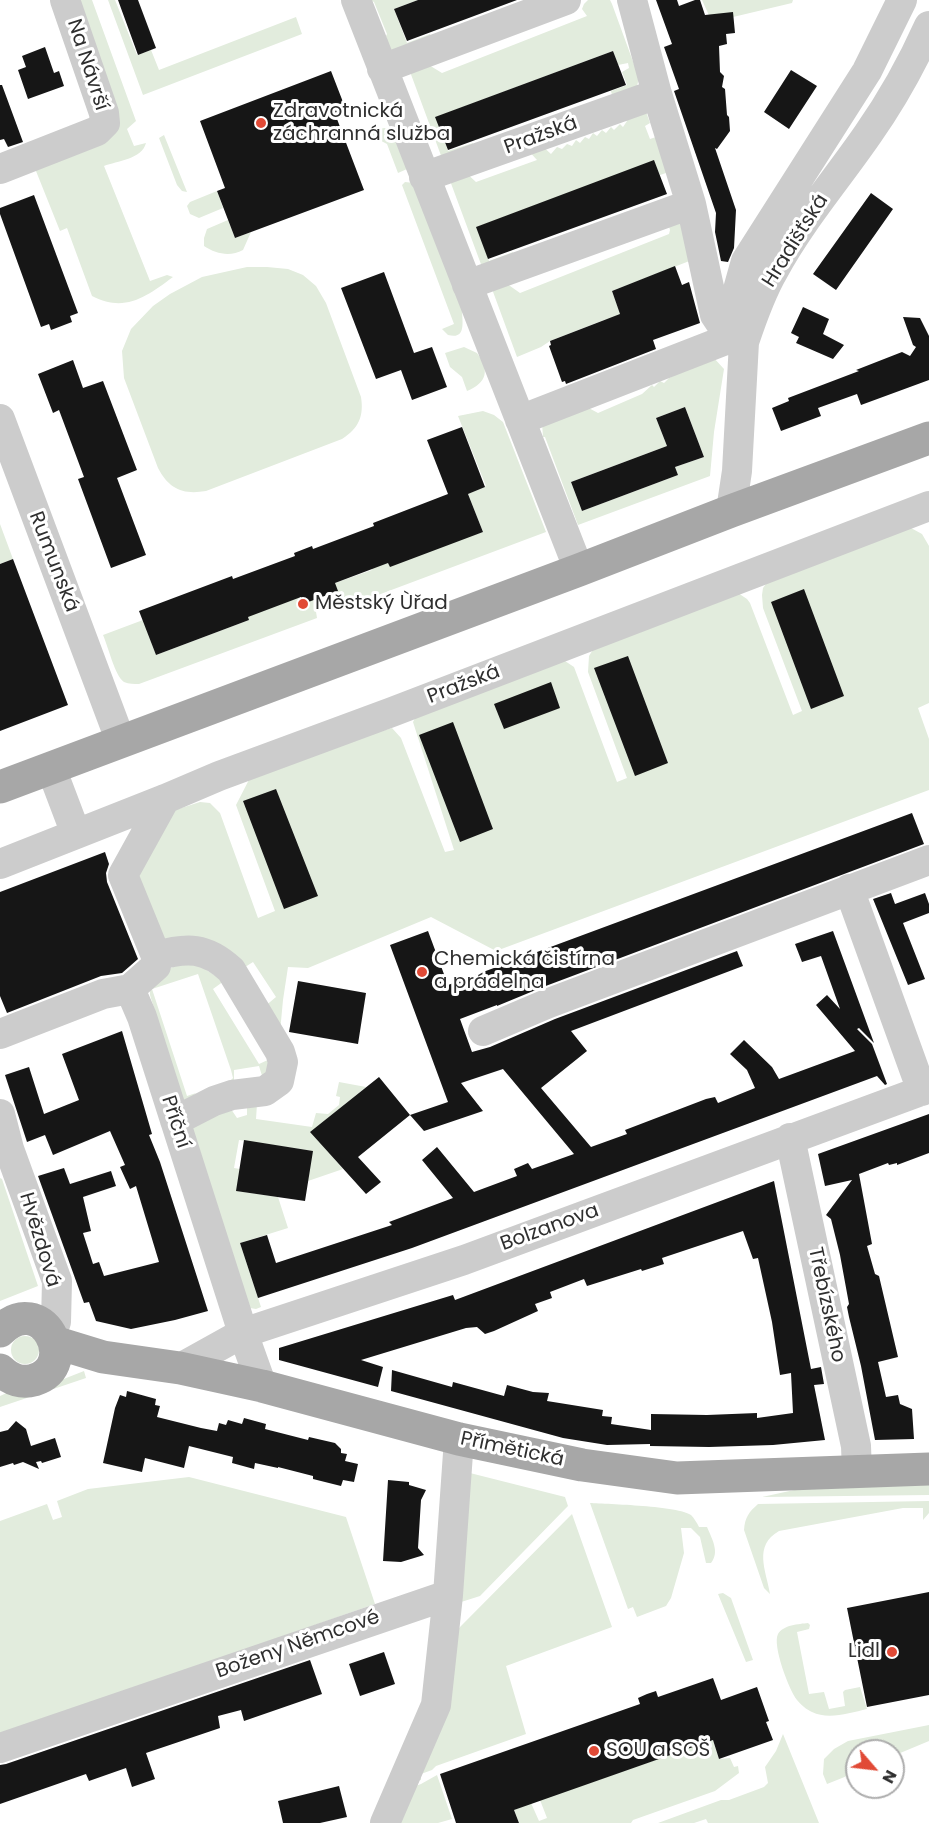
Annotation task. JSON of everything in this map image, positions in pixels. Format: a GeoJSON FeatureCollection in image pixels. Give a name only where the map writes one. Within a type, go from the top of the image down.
{"type":"FeatureCollection","features":[{"type":"Feature","properties":{"kind":"main road"},"geometry":{"type":"LineString","coordinates":[[0,787],[579,570],[733,496],[929,438]]}},
{"type":"Feature","properties":{"kind":"main road","name":"Přímětická"},"geometry":{"type":"LineString","coordinates":[[5,1324],[23,1319],[34,1320],[43,1325],[28,1364],[103,1358],[180,1368],[262,1386],[459,1439],[582,1465],[663,1477],[929,1469]]}},
{"type":"Feature","properties":{"kind":"street","name":"Na Návrší"},"geometry":{"type":"LineString","coordinates":[[0,169],[98,131],[105,123],[104,113],[65,0]]}},
{"type":"Feature","properties":{"kind":"street"},"geometry":{"type":"LineString","coordinates":[[356,0],[579,570]]}},
{"type":"Feature","properties":{"kind":"street"},"geometry":{"type":"LineString","coordinates":[[382,69],[566,0]]}},
{"type":"Feature","properties":{"kind":"street"},"geometry":{"type":"LineString","coordinates":[[520,420],[732,340],[715,315],[691,204],[657,94],[632,0]]}},
{"type":"Feature","properties":{"kind":"street","name":"Hradišťská"},"geometry":{"type":"LineString","coordinates":[[733,496],[732,340],[734,304],[746,261],[867,71],[902,0]]}},
{"type":"Feature","properties":{"kind":"street","name":"Hradišťská"},"geometry":{"type":"LineString","coordinates":[[732,340],[750,323],[773,271],[794,237],[899,88],[929,26]]}},
{"type":"Feature","properties":{"kind":"street","name":"Pražská"},"geometry":{"type":"LineString","coordinates":[[424,177],[657,94]]}},
{"type":"Feature","properties":{"kind":"street"},"geometry":{"type":"LineString","coordinates":[[467,285],[691,204]]}},
{"type":"Feature","properties":{"kind":"street","name":"Rumunská"},"geometry":{"type":"LineString","coordinates":[[0,419],[121,742]]}},
{"type":"Feature","properties":{"kind":"street","name":"Pražská"},"geometry":{"type":"LineString","coordinates":[[0,864],[219,776],[929,506]]}},
{"type":"Feature","properties":{"kind":"street"},"geometry":{"type":"LineString","coordinates":[[51,768],[76,834]]}},
{"type":"Feature","properties":{"kind":"street"},"geometry":{"type":"LineString","coordinates":[[0,1034],[103,994],[130,989],[156,966],[156,956],[123,875],[165,799]]}},
{"type":"Feature","properties":{"kind":"street"},"geometry":{"type":"LineString","coordinates":[[483,1031],[513,1017],[929,860]]}},
{"type":"Feature","properties":{"kind":"street","name":"Bolzanova"},"geometry":{"type":"LineString","coordinates":[[180,1368],[243,1333],[464,1260],[926,1089],[849,889]]}},
{"type":"Feature","properties":{"kind":"street"},"geometry":{"type":"LineString","coordinates":[[156,956],[175,950],[188,949],[223,962],[231,970],[280,1052],[283,1062],[279,1081],[265,1091],[232,1095],[213,1101],[175,1121]]}},
{"type":"Feature","properties":{"kind":"street","name":"Příční"},"geometry":{"type":"LineString","coordinates":[[130,989],[142,1017],[262,1386]]}},
{"type":"Feature","properties":{"kind":"street","name":"Hvězdová"},"geometry":{"type":"LineString","coordinates":[[0,1114],[4,1151],[57,1281],[56,1322],[28,1364]]}},
{"type":"Feature","properties":{"kind":"street","name":"Třebízského"},"geometry":{"type":"LineString","coordinates":[[790,1138],[856,1446],[856,1472]]}},
{"type":"Feature","properties":{"kind":"street"},"geometry":{"type":"LineString","coordinates":[[385,1823],[436,1705],[448,1595],[459,1439]]}},
{"type":"Feature","properties":{"kind":"street","name":"Boženy Němcové"},"geometry":{"type":"LineString","coordinates":[[0,1748],[448,1595]]}},
{"type":"Feature","properties":{"kind":"green space"},"geometry":{"type":"Polygon","coordinates":[[[73,0],[92,0],[136,121],[127,129],[134,146],[146,143],[140,153],[104,166],[150,281],[167,275],[173,277],[154,291],[125,303],[104,301],[92,296],[67,228],[60,231],[32,161],[117,130],[73,0]]]}},
{"type":"Feature","properties":{"kind":"green space"},"geometry":{"type":"Polygon","coordinates":[[[108,0],[115,0],[137,55],[151,50],[159,70],[296,17],[302,34],[143,95],[108,0]]]}},
{"type":"Feature","properties":{"kind":"green space"},"geometry":{"type":"Polygon","coordinates":[[[370,0],[418,0],[394,9],[407,43],[430,34],[434,44],[393,60],[387,34],[374,2],[370,0]]]}},
{"type":"Feature","properties":{"kind":"green space"},"geometry":{"type":"Polygon","coordinates":[[[588,0],[610,0],[639,78],[637,86],[613,100],[611,91],[627,85],[622,72],[629,68],[628,63],[618,65],[613,51],[436,117],[448,151],[473,143],[476,152],[443,161],[409,69],[424,62],[442,73],[587,16],[582,9],[588,0]]]}},
{"type":"Feature","properties":{"kind":"green space"},"geometry":{"type":"Polygon","coordinates":[[[702,0],[793,0],[792,3],[712,22],[702,0]]]}},
{"type":"Feature","properties":{"kind":"green space"},"geometry":{"type":"Polygon","coordinates":[[[644,106],[650,123],[645,126],[650,139],[656,137],[669,172],[660,175],[654,161],[477,227],[489,261],[513,252],[516,261],[482,267],[449,178],[463,170],[476,182],[537,160],[526,148],[539,143],[551,154],[557,147],[562,149],[567,144],[572,146],[576,140],[580,143],[585,137],[589,139],[593,133],[597,136],[602,130],[606,133],[611,127],[614,130],[620,124],[623,127],[627,121],[625,108],[644,106]]]}},
{"type":"Feature","properties":{"kind":"green space"},"geometry":{"type":"Polygon","coordinates":[[[385,128],[391,131],[407,169],[398,173],[387,144],[372,136],[371,133],[385,128]]]}},
{"type":"Feature","properties":{"kind":"green space"},"geometry":{"type":"Polygon","coordinates":[[[164,135],[187,192],[182,191],[177,185],[159,138],[164,135]]]}},
{"type":"Feature","properties":{"kind":"green space"},"geometry":{"type":"Polygon","coordinates":[[[405,182],[414,183],[462,309],[463,324],[458,335],[448,335],[442,329],[454,324],[402,185],[405,182]]]}},
{"type":"Feature","properties":{"kind":"green space"},"geometry":{"type":"Polygon","coordinates":[[[217,191],[223,208],[199,218],[190,214],[187,206],[190,202],[217,191]]]}},
{"type":"Feature","properties":{"kind":"green space"},"geometry":{"type":"Polygon","coordinates":[[[681,214],[692,260],[612,291],[621,316],[604,320],[550,341],[517,357],[492,289],[503,281],[520,293],[669,234],[667,219],[681,214]]]}},
{"type":"Feature","properties":{"kind":"green space"},"geometry":{"type":"Polygon","coordinates":[[[228,220],[235,238],[251,232],[243,250],[223,254],[204,246],[207,229],[228,220]]]}},
{"type":"Feature","properties":{"kind":"green space"},"geometry":{"type":"Polygon","coordinates":[[[247,267],[288,269],[303,275],[316,286],[326,303],[361,397],[361,416],[353,430],[342,439],[206,491],[184,491],[172,486],[158,468],[124,378],[122,351],[131,329],[153,306],[170,294],[202,277],[247,267]]]}},
{"type":"Feature","properties":{"kind":"green space"},"geometry":{"type":"Polygon","coordinates":[[[464,347],[477,353],[485,370],[479,384],[467,391],[462,377],[450,367],[445,353],[464,347]]]}},
{"type":"Feature","properties":{"kind":"green space"},"geometry":{"type":"Polygon","coordinates":[[[713,357],[724,369],[710,476],[578,525],[545,437],[543,437],[542,423],[585,406],[598,413],[642,394],[652,385],[654,387],[660,381],[664,383],[669,378],[713,357]],[[685,407],[656,418],[667,446],[571,482],[582,511],[678,475],[675,467],[704,457],[685,407]]]}},
{"type":"Feature","properties":{"kind":"green space"},"geometry":{"type":"Polygon","coordinates":[[[483,411],[503,422],[546,532],[338,610],[330,593],[335,583],[372,570],[371,566],[483,532],[468,494],[486,486],[458,416],[483,411]]]}},
{"type":"Feature","properties":{"kind":"green space"},"geometry":{"type":"Polygon","coordinates":[[[0,524],[13,559],[0,564],[0,524]]]}},
{"type":"Feature","properties":{"kind":"green space"},"geometry":{"type":"Polygon","coordinates":[[[911,528],[922,534],[929,546],[929,703],[918,708],[929,739],[929,790],[496,951],[431,917],[308,968],[288,967],[280,1032],[264,1007],[276,997],[253,962],[242,969],[164,943],[134,868],[175,810],[200,802],[210,803],[220,813],[258,918],[275,911],[236,805],[254,770],[392,728],[401,738],[445,852],[454,850],[413,722],[416,716],[562,659],[574,667],[617,782],[627,778],[588,672],[589,656],[594,648],[738,593],[750,603],[793,715],[802,711],[763,608],[763,588],[768,581],[911,528]]]}},
{"type":"Feature","properties":{"kind":"green space"},"geometry":{"type":"Polygon","coordinates":[[[300,597],[314,599],[317,618],[139,684],[126,683],[121,679],[103,635],[143,620],[156,655],[249,620],[246,613],[300,597]]]}},
{"type":"Feature","properties":{"kind":"green space"},"geometry":{"type":"Polygon","coordinates":[[[190,960],[224,981],[213,989],[259,1064],[273,1060],[263,1079],[259,1066],[234,1070],[232,1085],[231,1070],[198,974],[152,989],[187,1096],[196,1093],[183,1104],[150,995],[153,983],[158,978],[171,968],[190,960]]]}},
{"type":"Feature","properties":{"kind":"green space"},"geometry":{"type":"Polygon","coordinates":[[[339,1082],[366,1087],[311,1132],[343,1169],[308,1181],[312,1151],[239,1140],[234,1168],[240,1169],[237,1191],[278,1197],[288,1228],[240,1243],[261,1307],[250,1308],[189,1128],[231,1109],[237,1118],[247,1115],[247,1104],[257,1104],[256,1119],[312,1127],[316,1113],[328,1114],[339,1105],[340,1097],[336,1096],[339,1082]]]}},
{"type":"Feature","properties":{"kind":"green space"},"geometry":{"type":"Polygon","coordinates":[[[0,1178],[38,1286],[0,1301],[0,1178]]]}},
{"type":"Feature","properties":{"kind":"green space"},"geometry":{"type":"Polygon","coordinates":[[[25,1336],[35,1340],[39,1350],[35,1360],[25,1364],[15,1360],[11,1350],[15,1340],[25,1336]]]}},
{"type":"Feature","properties":{"kind":"green space"},"geometry":{"type":"Polygon","coordinates":[[[84,1371],[86,1378],[0,1407],[0,1396],[13,1390],[56,1382],[84,1371]]]}},
{"type":"Feature","properties":{"kind":"green space"},"geometry":{"type":"Polygon","coordinates":[[[466,1472],[565,1497],[568,1506],[480,1596],[458,1603],[466,1472]]]}},
{"type":"Feature","properties":{"kind":"green space"},"geometry":{"type":"Polygon","coordinates":[[[189,1477],[346,1517],[375,1604],[0,1735],[0,1521],[47,1504],[53,1520],[62,1517],[57,1501],[88,1489],[189,1477]]]}},
{"type":"Feature","properties":{"kind":"green space"},"geometry":{"type":"Polygon","coordinates":[[[929,1484],[929,1495],[762,1497],[808,1487],[929,1484]]]}},
{"type":"Feature","properties":{"kind":"green space"},"geometry":{"type":"Polygon","coordinates":[[[929,1501],[929,1513],[923,1520],[923,1508],[903,1508],[779,1531],[771,1537],[764,1551],[764,1567],[770,1594],[764,1588],[744,1530],[748,1515],[758,1504],[929,1501]]]}},
{"type":"Feature","properties":{"kind":"green space"},"geometry":{"type":"Polygon","coordinates":[[[590,1503],[673,1509],[691,1515],[699,1527],[707,1527],[714,1545],[714,1559],[711,1563],[706,1563],[700,1537],[691,1528],[681,1528],[684,1553],[671,1598],[666,1606],[637,1617],[633,1607],[628,1609],[590,1503]]]}},
{"type":"Feature","properties":{"kind":"green space"},"geometry":{"type":"Polygon","coordinates":[[[572,1514],[612,1627],[506,1666],[526,1734],[436,1766],[421,1774],[421,1780],[409,1783],[455,1634],[572,1514]]]}},
{"type":"Feature","properties":{"kind":"green space"},"geometry":{"type":"Polygon","coordinates":[[[723,1593],[731,1598],[753,1660],[746,1662],[718,1594],[723,1593]]]}},
{"type":"Feature","properties":{"kind":"green space"},"geometry":{"type":"Polygon","coordinates":[[[808,1623],[809,1629],[797,1632],[809,1694],[824,1692],[829,1709],[845,1706],[843,1692],[860,1687],[867,1709],[839,1715],[825,1715],[810,1711],[797,1700],[782,1667],[777,1640],[780,1631],[792,1625],[808,1623]]]}},
{"type":"Feature","properties":{"kind":"green space"},"geometry":{"type":"Polygon","coordinates":[[[929,1725],[929,1741],[905,1751],[905,1739],[858,1739],[929,1725]]]}},
{"type":"Feature","properties":{"kind":"green space"},"geometry":{"type":"Polygon","coordinates":[[[783,1734],[819,1823],[708,1823],[706,1819],[694,1823],[658,1823],[764,1787],[768,1783],[765,1767],[776,1751],[783,1734]]]}},
{"type":"Feature","properties":{"kind":"green space"},"geometry":{"type":"Polygon","coordinates":[[[713,1740],[719,1759],[730,1758],[734,1767],[738,1766],[739,1773],[715,1791],[633,1820],[631,1823],[519,1823],[514,1810],[531,1803],[539,1821],[547,1818],[540,1800],[713,1740]]]}},
{"type":"Feature","properties":{"kind":"green space"},"geometry":{"type":"Polygon","coordinates":[[[845,1743],[845,1777],[827,1784],[823,1774],[824,1759],[845,1743]]]}},
{"type":"Feature","properties":{"kind":"green space"},"geometry":{"type":"Polygon","coordinates":[[[437,1775],[452,1819],[438,1823],[393,1823],[407,1789],[437,1775]]]}},
{"type":"Feature","properties":{"kind":"building"},"geometry":{"type":"Polygon","coordinates":[[[118,0],[138,0],[156,48],[138,55],[118,0]]]}},
{"type":"Feature","properties":{"kind":"building"},"geometry":{"type":"Polygon","coordinates":[[[418,0],[517,0],[407,41],[394,9],[418,0]]]}},
{"type":"Feature","properties":{"kind":"building"},"geometry":{"type":"Polygon","coordinates":[[[656,0],[677,0],[679,6],[700,0],[705,15],[733,12],[735,33],[726,34],[727,44],[719,46],[720,72],[724,76],[722,87],[725,89],[730,131],[717,149],[715,148],[736,210],[734,248],[728,262],[721,261],[715,232],[716,213],[674,91],[679,89],[664,47],[672,44],[656,0]]]}},
{"type":"Feature","properties":{"kind":"building"},"geometry":{"type":"Polygon","coordinates":[[[45,47],[54,73],[59,71],[64,86],[28,99],[18,70],[26,67],[22,56],[45,47]]]}},
{"type":"Feature","properties":{"kind":"building"},"geometry":{"type":"Polygon","coordinates":[[[613,51],[626,85],[448,150],[435,117],[613,51]]]}},
{"type":"Feature","properties":{"kind":"building"},"geometry":{"type":"Polygon","coordinates":[[[791,70],[817,86],[789,129],[764,112],[791,70]]]}},
{"type":"Feature","properties":{"kind":"building"},"geometry":{"type":"Polygon","coordinates":[[[331,71],[348,115],[337,119],[364,190],[235,238],[217,191],[225,188],[200,121],[331,71]]]}},
{"type":"Feature","properties":{"kind":"building"},"geometry":{"type":"Polygon","coordinates":[[[0,85],[2,85],[23,142],[8,147],[4,139],[0,140],[0,85]]]}},
{"type":"Feature","properties":{"kind":"building"},"geometry":{"type":"Polygon","coordinates":[[[654,160],[667,194],[488,259],[476,227],[654,160]]]}},
{"type":"Feature","properties":{"kind":"building"},"geometry":{"type":"Polygon","coordinates":[[[871,193],[893,209],[836,290],[813,274],[871,193]]]}},
{"type":"Feature","properties":{"kind":"building"},"geometry":{"type":"Polygon","coordinates":[[[34,195],[78,313],[70,316],[72,322],[51,330],[49,324],[41,327],[0,214],[0,208],[34,195]]]}},
{"type":"Feature","properties":{"kind":"building"},"geometry":{"type":"Polygon","coordinates":[[[675,266],[682,285],[689,282],[700,323],[653,340],[656,349],[566,384],[565,381],[562,382],[549,346],[550,341],[620,314],[612,291],[675,266]]]}},
{"type":"Feature","properties":{"kind":"building"},"geometry":{"type":"Polygon","coordinates":[[[384,272],[414,353],[432,347],[447,387],[412,400],[401,370],[376,379],[341,288],[384,272]]]}},
{"type":"Feature","properties":{"kind":"building"},"geometry":{"type":"Polygon","coordinates":[[[803,307],[829,319],[823,334],[844,345],[833,359],[796,343],[799,337],[791,333],[803,307]]]}},
{"type":"Feature","properties":{"kind":"building"},"geometry":{"type":"Polygon","coordinates":[[[903,317],[920,318],[929,336],[929,380],[861,405],[857,394],[818,408],[821,416],[781,431],[772,408],[789,401],[788,398],[902,352],[910,356],[916,347],[913,345],[903,317]]]}},
{"type":"Feature","properties":{"kind":"building"},"geometry":{"type":"Polygon","coordinates":[[[73,360],[83,388],[103,381],[137,470],[117,478],[146,555],[111,568],[78,479],[84,477],[59,410],[53,413],[38,374],[73,360]]]}},
{"type":"Feature","properties":{"kind":"building"},"geometry":{"type":"Polygon","coordinates":[[[685,407],[704,457],[675,467],[678,475],[582,511],[571,482],[667,446],[656,418],[685,407]]]}},
{"type":"Feature","properties":{"kind":"building"},"geometry":{"type":"Polygon","coordinates":[[[462,427],[485,487],[468,494],[483,532],[390,567],[388,563],[335,583],[338,591],[303,604],[301,597],[248,617],[249,620],[156,655],[139,611],[232,576],[233,579],[295,556],[294,553],[312,546],[313,549],[374,526],[373,523],[448,494],[427,440],[462,427]]]}},
{"type":"Feature","properties":{"kind":"building"},"geometry":{"type":"Polygon","coordinates":[[[13,559],[68,705],[0,731],[0,564],[13,559]]]}},
{"type":"Feature","properties":{"kind":"building"},"geometry":{"type":"Polygon","coordinates":[[[804,589],[844,696],[811,709],[771,602],[804,589]]]}},
{"type":"Feature","properties":{"kind":"building"},"geometry":{"type":"Polygon","coordinates":[[[628,656],[668,763],[635,776],[594,668],[628,656]]]}},
{"type":"Feature","properties":{"kind":"building"},"geometry":{"type":"Polygon","coordinates":[[[551,682],[560,708],[504,729],[494,704],[551,682]]]}},
{"type":"Feature","properties":{"kind":"building"},"geometry":{"type":"Polygon","coordinates":[[[453,722],[493,829],[460,842],[419,735],[453,722]]]}},
{"type":"Feature","properties":{"kind":"building"},"geometry":{"type":"Polygon","coordinates":[[[276,789],[318,896],[284,909],[243,801],[276,789]]]}},
{"type":"Feature","properties":{"kind":"building"},"geometry":{"type":"Polygon","coordinates":[[[912,813],[924,844],[460,1019],[472,1052],[737,951],[743,966],[571,1031],[587,1051],[541,1088],[591,1147],[627,1134],[625,1130],[706,1099],[715,1097],[718,1103],[755,1088],[747,1070],[730,1054],[744,1040],[772,1067],[779,1079],[855,1051],[816,1005],[827,995],[840,1009],[821,956],[802,962],[795,944],[833,931],[874,1043],[859,1028],[857,1029],[872,1044],[887,1084],[885,1085],[877,1076],[412,1248],[258,1298],[240,1243],[267,1235],[276,1263],[392,1225],[389,1222],[453,1198],[422,1160],[437,1147],[474,1192],[517,1176],[514,1169],[528,1163],[532,1169],[574,1154],[503,1069],[461,1083],[483,1111],[424,1131],[410,1115],[448,1102],[390,945],[428,931],[448,985],[912,813]]]}},
{"type":"Feature","properties":{"kind":"building"},"geometry":{"type":"Polygon","coordinates":[[[105,852],[109,864],[106,873],[107,882],[138,959],[122,973],[101,976],[7,1013],[0,996],[0,892],[105,852]]]}},
{"type":"Feature","properties":{"kind":"building"},"geometry":{"type":"Polygon","coordinates":[[[891,893],[895,904],[925,893],[929,904],[929,913],[903,923],[925,979],[908,985],[873,899],[891,893]]]}},
{"type":"Feature","properties":{"kind":"building"},"geometry":{"type":"Polygon","coordinates":[[[298,981],[366,993],[358,1044],[289,1032],[298,981]]]}},
{"type":"Feature","properties":{"kind":"building"},"geometry":{"type":"Polygon","coordinates":[[[122,1031],[152,1134],[149,1135],[160,1162],[208,1311],[131,1329],[96,1321],[89,1302],[84,1303],[38,1176],[64,1168],[70,1184],[111,1171],[116,1186],[83,1197],[91,1231],[83,1233],[93,1264],[99,1262],[104,1276],[159,1262],[136,1186],[130,1189],[120,1167],[125,1165],[110,1131],[53,1155],[45,1135],[27,1142],[5,1075],[29,1067],[44,1114],[79,1100],[62,1054],[122,1031]]]}},
{"type":"Feature","properties":{"kind":"building"},"geometry":{"type":"Polygon","coordinates":[[[379,1077],[410,1115],[358,1157],[381,1182],[366,1194],[310,1132],[379,1077]]]}},
{"type":"Feature","properties":{"kind":"building"},"geometry":{"type":"Polygon","coordinates":[[[929,1114],[929,1153],[897,1165],[897,1163],[889,1165],[888,1163],[859,1174],[872,1244],[867,1246],[875,1274],[879,1276],[898,1357],[878,1362],[886,1397],[898,1395],[900,1404],[912,1409],[914,1439],[875,1440],[847,1307],[849,1304],[840,1255],[831,1219],[826,1215],[852,1180],[825,1186],[818,1154],[929,1114]]]}},
{"type":"Feature","properties":{"kind":"building"},"geometry":{"type":"Polygon","coordinates":[[[244,1140],[313,1151],[305,1201],[236,1191],[244,1140]]]}},
{"type":"Feature","properties":{"kind":"building"},"geometry":{"type":"Polygon","coordinates":[[[774,1181],[811,1369],[821,1367],[824,1384],[814,1385],[825,1440],[773,1445],[709,1447],[650,1446],[650,1444],[607,1445],[563,1438],[391,1391],[392,1370],[452,1387],[453,1382],[504,1396],[507,1385],[533,1392],[549,1393],[547,1401],[603,1410],[602,1416],[612,1417],[611,1424],[651,1430],[651,1414],[757,1413],[757,1418],[793,1413],[791,1373],[780,1375],[772,1322],[758,1258],[753,1259],[743,1231],[662,1258],[664,1264],[642,1271],[641,1269],[587,1286],[584,1279],[550,1292],[552,1298],[535,1304],[538,1311],[494,1331],[485,1334],[477,1327],[466,1328],[361,1360],[383,1367],[378,1387],[279,1360],[279,1348],[453,1295],[455,1300],[774,1181]]]}},
{"type":"Feature","properties":{"kind":"building"},"geometry":{"type":"Polygon","coordinates":[[[127,1391],[156,1399],[155,1405],[160,1406],[157,1417],[201,1428],[217,1431],[219,1423],[226,1425],[228,1420],[242,1424],[244,1418],[266,1424],[265,1429],[308,1440],[309,1437],[335,1443],[341,1449],[341,1453],[347,1454],[345,1461],[358,1464],[354,1482],[343,1480],[341,1486],[313,1479],[313,1476],[255,1463],[254,1469],[232,1463],[233,1457],[189,1446],[184,1468],[145,1458],[142,1472],[103,1463],[115,1408],[120,1395],[126,1397],[127,1391]]]}},
{"type":"Feature","properties":{"kind":"building"},"geometry":{"type":"Polygon","coordinates":[[[16,1421],[26,1429],[31,1446],[55,1438],[61,1457],[42,1463],[41,1461],[36,1462],[39,1469],[23,1462],[0,1467],[0,1432],[8,1430],[16,1421]]]}},
{"type":"Feature","properties":{"kind":"building"},"geometry":{"type":"Polygon","coordinates":[[[388,1480],[409,1482],[409,1485],[426,1490],[421,1500],[418,1548],[424,1555],[401,1562],[383,1561],[388,1480]]]}},
{"type":"Feature","properties":{"kind":"building","name":"Lidl"},"geometry":{"type":"Polygon","coordinates":[[[929,1592],[929,1695],[867,1707],[847,1608],[929,1592]]]}},
{"type":"Feature","properties":{"kind":"building"},"geometry":{"type":"Polygon","coordinates":[[[384,1652],[395,1684],[360,1696],[349,1664],[384,1652]]]}},
{"type":"Feature","properties":{"kind":"building"},"geometry":{"type":"Polygon","coordinates":[[[310,1660],[322,1694],[244,1721],[241,1710],[218,1716],[220,1728],[146,1753],[155,1779],[132,1787],[126,1768],[89,1781],[86,1774],[0,1804],[0,1765],[310,1660]]]}},
{"type":"Feature","properties":{"kind":"building","name":"SOU a SOŠ"},"geometry":{"type":"Polygon","coordinates":[[[713,1678],[721,1700],[757,1687],[773,1740],[719,1759],[713,1740],[514,1810],[519,1823],[456,1823],[440,1774],[640,1704],[638,1698],[647,1694],[656,1691],[658,1697],[713,1678]]]}},
{"type":"Feature","properties":{"kind":"building"},"geometry":{"type":"Polygon","coordinates":[[[339,1786],[347,1817],[320,1823],[283,1823],[278,1801],[339,1786]]]}},
{"type":"Feature","properties":{"kind":"place","name":"Zdravotnická záchranná služba"},"geometry":{"type":"Point","coordinates":[261,123]}},
{"type":"Feature","properties":{"kind":"place","name":"Městský Ùřad"},"geometry":{"type":"Point","coordinates":[303,604]}},
{"type":"Feature","properties":{"kind":"place","name":"Chemická čistírna a prádelna"},"geometry":{"type":"Point","coordinates":[422,972]}},
{"type":"Feature","properties":{"kind":"place","name":"Lidl"},"geometry":{"type":"Point","coordinates":[892,1652]}},
{"type":"Feature","properties":{"kind":"place","name":"SOU a SOŠ"},"geometry":{"type":"Point","coordinates":[594,1751]}}]}
